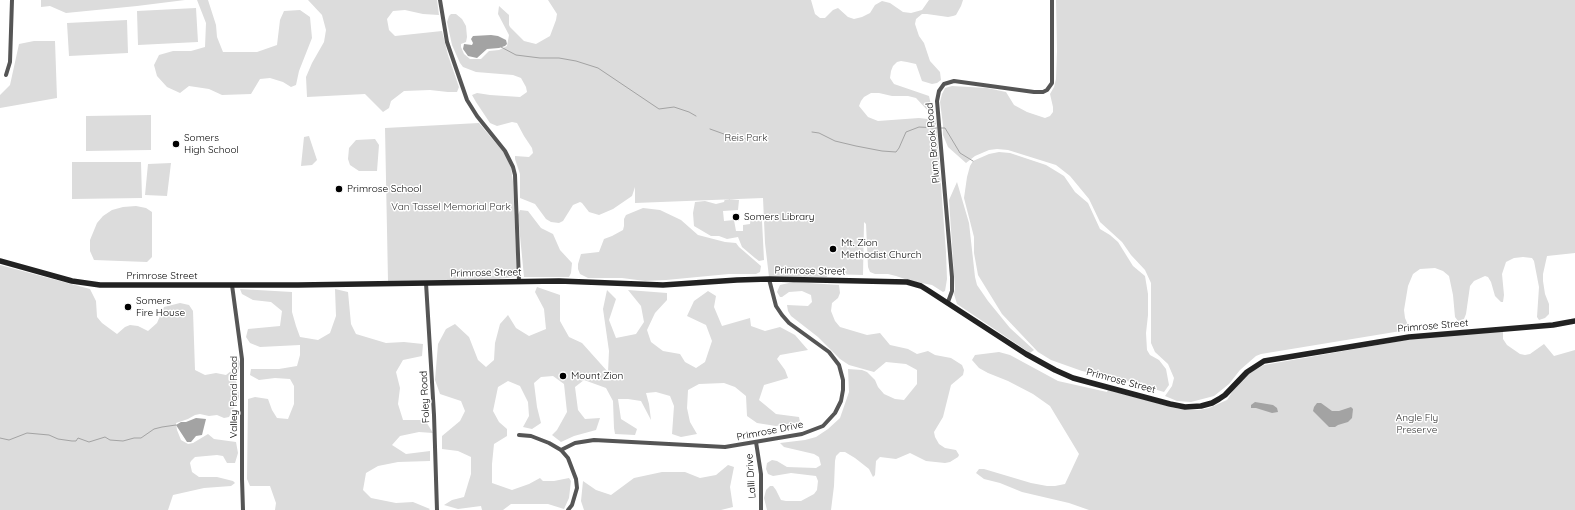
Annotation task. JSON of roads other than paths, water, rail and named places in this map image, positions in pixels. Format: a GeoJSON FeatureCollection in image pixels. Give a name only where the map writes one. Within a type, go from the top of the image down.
{"type":"FeatureCollection","features":[{"type":"Feature","properties":{"kind":"main road","name":"Primrose Street"},"geometry":{"type":"LineString","coordinates":[[0,261],[72,281],[93,285],[572,281],[663,285],[769,279],[907,282],[921,286],[948,302],[1026,354],[1055,370],[1074,378],[1185,407],[1201,406],[1220,399],[1247,372],[1264,361],[1409,337],[1575,321]]}},
{"type":"Feature","properties":{"kind":"street"},"geometry":{"type":"LineString","coordinates":[[6,75],[10,62],[12,0]]}},
{"type":"Feature","properties":{"kind":"street"},"geometry":{"type":"LineString","coordinates":[[440,0],[447,42],[467,100],[477,116],[505,151],[513,167],[515,175],[519,281]]}},
{"type":"Feature","properties":{"kind":"street","name":"Plum Brook Road"},"geometry":{"type":"LineString","coordinates":[[948,302],[952,291],[952,277],[937,101],[938,92],[944,84],[954,81],[1034,92],[1043,92],[1047,90],[1052,83],[1052,0]]}},
{"type":"Feature","properties":{"kind":"street","name":"Primrose Drive"},"geometry":{"type":"LineString","coordinates":[[561,450],[575,443],[594,440],[725,447],[802,434],[823,426],[830,420],[838,408],[843,390],[843,380],[837,361],[829,352],[789,323],[782,315],[776,306],[769,279]]}},
{"type":"Feature","properties":{"kind":"street","name":"Foley Road"},"geometry":{"type":"LineString","coordinates":[[426,283],[434,415],[437,510]]}},
{"type":"Feature","properties":{"kind":"street","name":"Valley Pond Road"},"geometry":{"type":"LineString","coordinates":[[232,285],[242,359],[243,510]]}},
{"type":"Feature","properties":{"kind":"street"},"geometry":{"type":"LineString","coordinates":[[519,435],[530,436],[561,450],[568,458],[576,479],[577,488],[572,505],[568,510]]}},
{"type":"Feature","properties":{"kind":"street","name":"Lalli Drive"},"geometry":{"type":"LineString","coordinates":[[756,442],[761,474],[761,510]]}},
{"type":"Feature","properties":{"kind":"waterway"},"geometry":{"type":"LineString","coordinates":[[501,47],[516,55],[540,58],[559,58],[576,61],[598,68],[659,109],[674,107],[696,116]]}},
{"type":"Feature","properties":{"kind":"waterway"},"geometry":{"type":"LineString","coordinates":[[812,132],[819,133],[835,141],[882,151],[896,152],[906,132],[919,127],[937,128]]}},
{"type":"Feature","properties":{"kind":"waterway"},"geometry":{"type":"LineString","coordinates":[[940,128],[945,128],[960,153],[973,161]]}},
{"type":"Feature","properties":{"kind":"waterway"},"geometry":{"type":"LineString","coordinates":[[710,129],[735,138],[744,138],[749,141]]}},
{"type":"Feature","properties":{"kind":"waterway"},"geometry":{"type":"LineString","coordinates":[[0,438],[9,440],[27,433],[49,435],[58,439],[72,441],[76,441],[78,438],[89,442],[105,437],[110,440],[123,441],[141,438],[154,429],[176,425]]}},
{"type":"Feature","properties":{"kind":"place","name":"Somers High School"},"geometry":{"type":"Point","coordinates":[176,144]}},
{"type":"Feature","properties":{"kind":"place","name":"Primrose School"},"geometry":{"type":"Point","coordinates":[339,189]}},
{"type":"Feature","properties":{"kind":"place","name":"Somers Library"},"geometry":{"type":"Point","coordinates":[736,217]}},
{"type":"Feature","properties":{"kind":"place","name":"Mt. Zion Methodist Church"},"geometry":{"type":"Point","coordinates":[833,249]}},
{"type":"Feature","properties":{"kind":"place","name":"Somers Fire House"},"geometry":{"type":"Point","coordinates":[128,307]}},
{"type":"Feature","properties":{"kind":"place","name":"Mount Zion"},"geometry":{"type":"Point","coordinates":[563,376]}},
{"type":"Feature","properties":{"kind":"park label","name":"Reis Park"},"geometry":{"type":"Point","coordinates":[746,138]}},
{"type":"Feature","properties":{"kind":"park label","name":"Van Tassel Memorial Park"},"geometry":{"type":"Point","coordinates":[451,207]}},
{"type":"Feature","properties":{"kind":"park label","name":"Angle Fly Preserve"},"geometry":{"type":"Point","coordinates":[1417,424]}}]}
